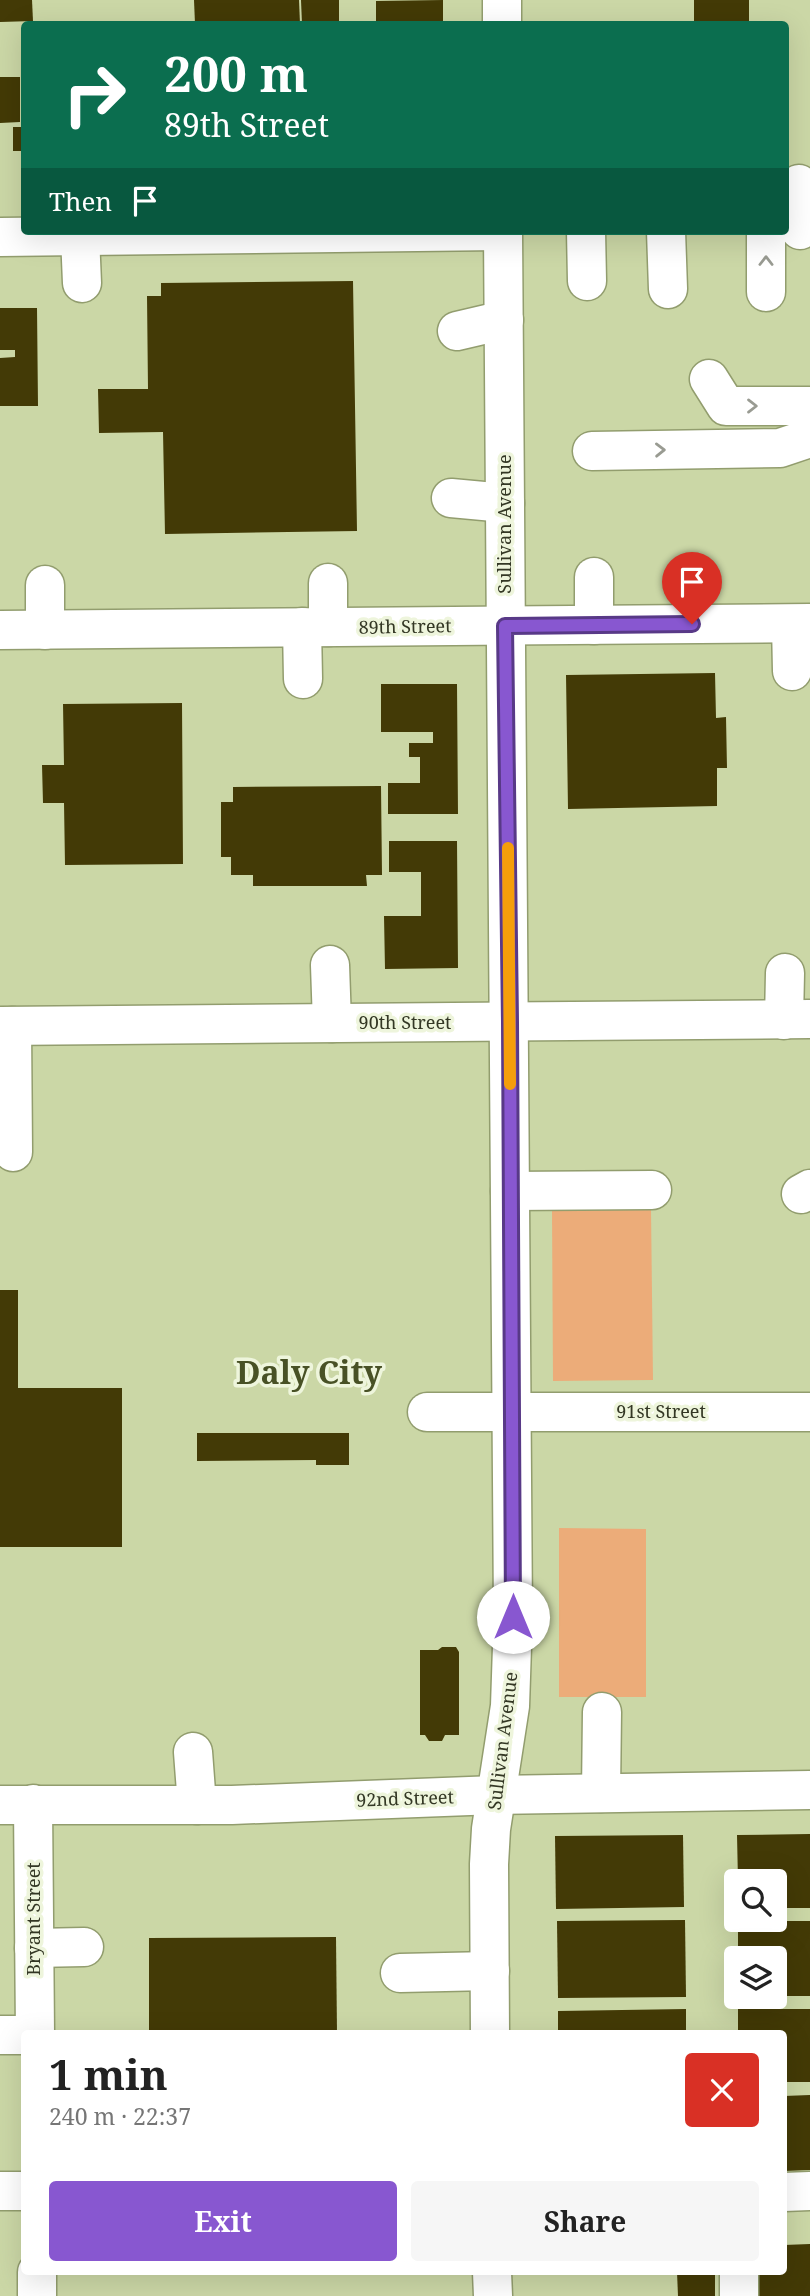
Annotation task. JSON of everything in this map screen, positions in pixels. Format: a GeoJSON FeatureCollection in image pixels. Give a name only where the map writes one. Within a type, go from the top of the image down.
{"type":"FeatureCollection","features":[{"type":"Feature","properties":{"kind":"street"},"geometry":{"type":"LineString","coordinates":[[502,0],[502,21]]}},
{"type":"Feature","properties":{"kind":"street"},"geometry":{"type":"LineString","coordinates":[[791,230],[799,184]]}},
{"type":"Feature","properties":{"kind":"street"},"geometry":{"type":"LineString","coordinates":[[0,237],[163,235]]}},
{"type":"Feature","properties":{"kind":"street","name":"Sullivan Avenue"},"geometry":{"type":"LineString","coordinates":[[490,2030],[489,1864],[496,1795],[510,1706],[513,1662],[510,1022],[501,235]]}},
{"type":"Feature","properties":{"kind":"street"},"geometry":{"type":"LineString","coordinates":[[586,235],[587,281]]}},
{"type":"Feature","properties":{"kind":"street"},"geometry":{"type":"LineString","coordinates":[[666,235],[668,289]]}},
{"type":"Feature","properties":{"kind":"street"},"geometry":{"type":"LineString","coordinates":[[766,292],[789,235]]}},
{"type":"Feature","properties":{"kind":"street"},"geometry":{"type":"LineString","coordinates":[[79,236],[82,283]]}},
{"type":"Feature","properties":{"kind":"street"},"geometry":{"type":"LineString","coordinates":[[457,331],[504,320]]}},
{"type":"Feature","properties":{"kind":"street"},"geometry":{"type":"LineString","coordinates":[[709,379],[726,406],[810,406]]}},
{"type":"Feature","properties":{"kind":"street"},"geometry":{"type":"LineString","coordinates":[[592,451],[780,448],[810,438]]}},
{"type":"Feature","properties":{"kind":"street"},"geometry":{"type":"LineString","coordinates":[[451,498],[505,503]]}},
{"type":"Feature","properties":{"kind":"street"},"geometry":{"type":"LineString","coordinates":[[594,577],[594,625]]}},
{"type":"Feature","properties":{"kind":"street"},"geometry":{"type":"LineString","coordinates":[[303,679],[328,583]]}},
{"type":"Feature","properties":{"kind":"street"},"geometry":{"type":"LineString","coordinates":[[45,585],[45,630]]}},
{"type":"Feature","properties":{"kind":"street"},"geometry":{"type":"LineString","coordinates":[[792,671],[800,624]]}},
{"type":"Feature","properties":{"kind":"street","name":"89th Street"},"geometry":{"type":"LineString","coordinates":[[0,630],[800,624]]}},
{"type":"Feature","properties":{"kind":"street"},"geometry":{"type":"LineString","coordinates":[[330,965],[331,1023]]}},
{"type":"Feature","properties":{"kind":"street"},"geometry":{"type":"LineString","coordinates":[[785,973],[797,1019]]}},
{"type":"Feature","properties":{"kind":"street","name":"90th Street"},"geometry":{"type":"LineString","coordinates":[[6,1026],[797,1019]]}},
{"type":"Feature","properties":{"kind":"street"},"geometry":{"type":"LineString","coordinates":[[6,1026],[13,1152]]}},
{"type":"Feature","properties":{"kind":"street"},"geometry":{"type":"LineString","coordinates":[[510,1191],[652,1190]]}},
{"type":"Feature","properties":{"kind":"street","name":"91st Street"},"geometry":{"type":"LineString","coordinates":[[428,1412],[810,1412]]}},
{"type":"Feature","properties":{"kind":"street"},"geometry":{"type":"LineString","coordinates":[[601,1793],[602,1712]]}},
{"type":"Feature","properties":{"kind":"street"},"geometry":{"type":"LineString","coordinates":[[193,1752],[197,1805]]}},
{"type":"Feature","properties":{"kind":"street","name":"92nd Street"},"geometry":{"type":"LineString","coordinates":[[17,1804],[197,1805],[496,1795],[810,1790]]}},
{"type":"Feature","properties":{"kind":"street","name":"Bryant Street"},"geometry":{"type":"LineString","coordinates":[[17,1804],[34,1948],[35,2030]]}},
{"type":"Feature","properties":{"kind":"street"},"geometry":{"type":"LineString","coordinates":[[34,1948],[84,1947]]}},
{"type":"Feature","properties":{"kind":"street"},"geometry":{"type":"LineString","coordinates":[[400,1973],[490,1971]]}},
{"type":"Feature","properties":{"kind":"street"},"geometry":{"type":"LineString","coordinates":[[0,2035],[21,2035]]}},
{"type":"Feature","properties":{"kind":"street"},"geometry":{"type":"LineString","coordinates":[[0,2191],[21,2191]]}},
{"type":"Feature","properties":{"kind":"street"},"geometry":{"type":"LineString","coordinates":[[787,2192],[810,2191]]}},
{"type":"Feature","properties":{"kind":"street"},"geometry":{"type":"LineString","coordinates":[[37,2275],[37,2296]]}},
{"type":"Feature","properties":{"kind":"street"},"geometry":{"type":"LineString","coordinates":[[492,2275],[493,2296]]}},
{"type":"Feature","properties":{"kind":"street"},"geometry":{"type":"LineString","coordinates":[[739,2275],[739,2296]]}},
{"type":"Feature","properties":{"kind":"shaded area"},"geometry":{"type":"Polygon","coordinates":[[[552,1209],[651,1209],[653,1380],[553,1381],[552,1209]]]}},
{"type":"Feature","properties":{"kind":"shaded area"},"geometry":{"type":"Polygon","coordinates":[[[559,1528],[646,1529],[646,1697],[559,1697],[559,1528]]]}},
{"type":"Feature","properties":{"kind":"building"},"geometry":{"type":"Polygon","coordinates":[[[0,0],[32,0],[33,21],[0,22],[0,0]]]}},
{"type":"Feature","properties":{"kind":"building"},"geometry":{"type":"Polygon","coordinates":[[[194,0],[299,0],[300,21],[195,21],[194,0]]]}},
{"type":"Feature","properties":{"kind":"building"},"geometry":{"type":"Polygon","coordinates":[[[301,0],[339,0],[339,21],[302,21],[301,0]]]}},
{"type":"Feature","properties":{"kind":"building"},"geometry":{"type":"Polygon","coordinates":[[[443,0],[443,21],[376,21],[376,1],[443,0]]]}},
{"type":"Feature","properties":{"kind":"building"},"geometry":{"type":"Polygon","coordinates":[[[694,0],[749,0],[749,21],[694,21],[694,0]]]}},
{"type":"Feature","properties":{"kind":"building"},"geometry":{"type":"Polygon","coordinates":[[[0,77],[20,77],[20,122],[0,123],[0,77]]]}},
{"type":"Feature","properties":{"kind":"building"},"geometry":{"type":"Polygon","coordinates":[[[13,127],[21,127],[21,151],[13,151],[13,127]]]}},
{"type":"Feature","properties":{"kind":"building"},"geometry":{"type":"Polygon","coordinates":[[[353,281],[357,531],[165,534],[163,432],[99,433],[98,389],[148,389],[147,296],[161,296],[161,283],[353,281]]]}},
{"type":"Feature","properties":{"kind":"building"},"geometry":{"type":"Polygon","coordinates":[[[0,308],[37,308],[38,406],[0,406],[0,358],[15,357],[15,350],[0,350],[0,308]]]}},
{"type":"Feature","properties":{"kind":"building"},"geometry":{"type":"Polygon","coordinates":[[[715,673],[716,718],[726,717],[727,768],[717,768],[717,806],[568,809],[566,675],[715,673]]]}},
{"type":"Feature","properties":{"kind":"building"},"geometry":{"type":"Polygon","coordinates":[[[381,684],[457,684],[458,814],[388,814],[388,783],[420,783],[420,757],[409,757],[409,743],[433,743],[433,732],[381,732],[381,684]]]}},
{"type":"Feature","properties":{"kind":"building"},"geometry":{"type":"Polygon","coordinates":[[[182,703],[183,864],[65,865],[64,803],[43,803],[42,765],[64,765],[63,704],[182,703]]]}},
{"type":"Feature","properties":{"kind":"building"},"geometry":{"type":"Polygon","coordinates":[[[381,786],[382,875],[366,875],[367,886],[253,886],[253,875],[231,875],[231,857],[221,857],[221,802],[233,802],[233,787],[381,786]]]}},
{"type":"Feature","properties":{"kind":"building"},"geometry":{"type":"Polygon","coordinates":[[[389,841],[457,841],[458,968],[385,969],[384,916],[421,916],[421,872],[389,872],[389,841]]]}},
{"type":"Feature","properties":{"kind":"building"},"geometry":{"type":"Polygon","coordinates":[[[0,1290],[18,1290],[18,1388],[122,1388],[122,1547],[0,1547],[0,1290]]]}},
{"type":"Feature","properties":{"kind":"building"},"geometry":{"type":"Polygon","coordinates":[[[197,1433],[349,1433],[349,1465],[316,1465],[316,1460],[197,1461],[197,1433]]]}},
{"type":"Feature","properties":{"kind":"building"},"geometry":{"type":"Polygon","coordinates":[[[442,1647],[456,1647],[459,1652],[459,1735],[445,1735],[442,1741],[429,1741],[425,1735],[420,1735],[420,1650],[438,1650],[442,1647]]]}},
{"type":"Feature","properties":{"kind":"building"},"geometry":{"type":"Polygon","coordinates":[[[810,1834],[810,1908],[787,1908],[787,1869],[738,1869],[737,1835],[810,1834]]]}},
{"type":"Feature","properties":{"kind":"building"},"geometry":{"type":"Polygon","coordinates":[[[683,1835],[684,1907],[556,1909],[555,1836],[683,1835]]]}},
{"type":"Feature","properties":{"kind":"building"},"geometry":{"type":"Polygon","coordinates":[[[685,1920],[686,1997],[558,1998],[557,1921],[685,1920]]]}},
{"type":"Feature","properties":{"kind":"building"},"geometry":{"type":"Polygon","coordinates":[[[787,1921],[810,1921],[810,1996],[787,1996],[787,1946],[738,1946],[738,1932],[787,1932],[787,1921]]]}},
{"type":"Feature","properties":{"kind":"building"},"geometry":{"type":"Polygon","coordinates":[[[336,1937],[337,2030],[149,2030],[149,1938],[336,1937]]]}},
{"type":"Feature","properties":{"kind":"building"},"geometry":{"type":"Polygon","coordinates":[[[686,2009],[686,2030],[558,2030],[558,2011],[686,2009]]]}},
{"type":"Feature","properties":{"kind":"building"},"geometry":{"type":"Polygon","coordinates":[[[738,2009],[810,2009],[810,2082],[787,2082],[787,2030],[738,2030],[738,2009]]]}},
{"type":"Feature","properties":{"kind":"building"},"geometry":{"type":"Polygon","coordinates":[[[810,2095],[810,2170],[787,2171],[787,2096],[810,2095]]]}},
{"type":"Feature","properties":{"kind":"building"},"geometry":{"type":"Polygon","coordinates":[[[810,2244],[810,2296],[742,2296],[742,2275],[787,2275],[787,2245],[810,2244]]]}},
{"type":"Feature","properties":{"kind":"building"},"geometry":{"type":"Polygon","coordinates":[[[677,2275],[715,2275],[715,2296],[678,2296],[677,2275]]]}},
{"type":"Feature","properties":{"kind":"slow traffic"},"geometry":{"type":"LineString","coordinates":[[508,848],[510,1084]]}},
{"type":"Feature","properties":{"kind":"district","name":"Daly City"},"geometry":{"type":"Point","coordinates":[309,1373]}},
{"type":"Feature","properties":{"kind":"route"},"geometry":{"type":"LineString","coordinates":[[513,1617],[505,626],[692,624]]}}]}
